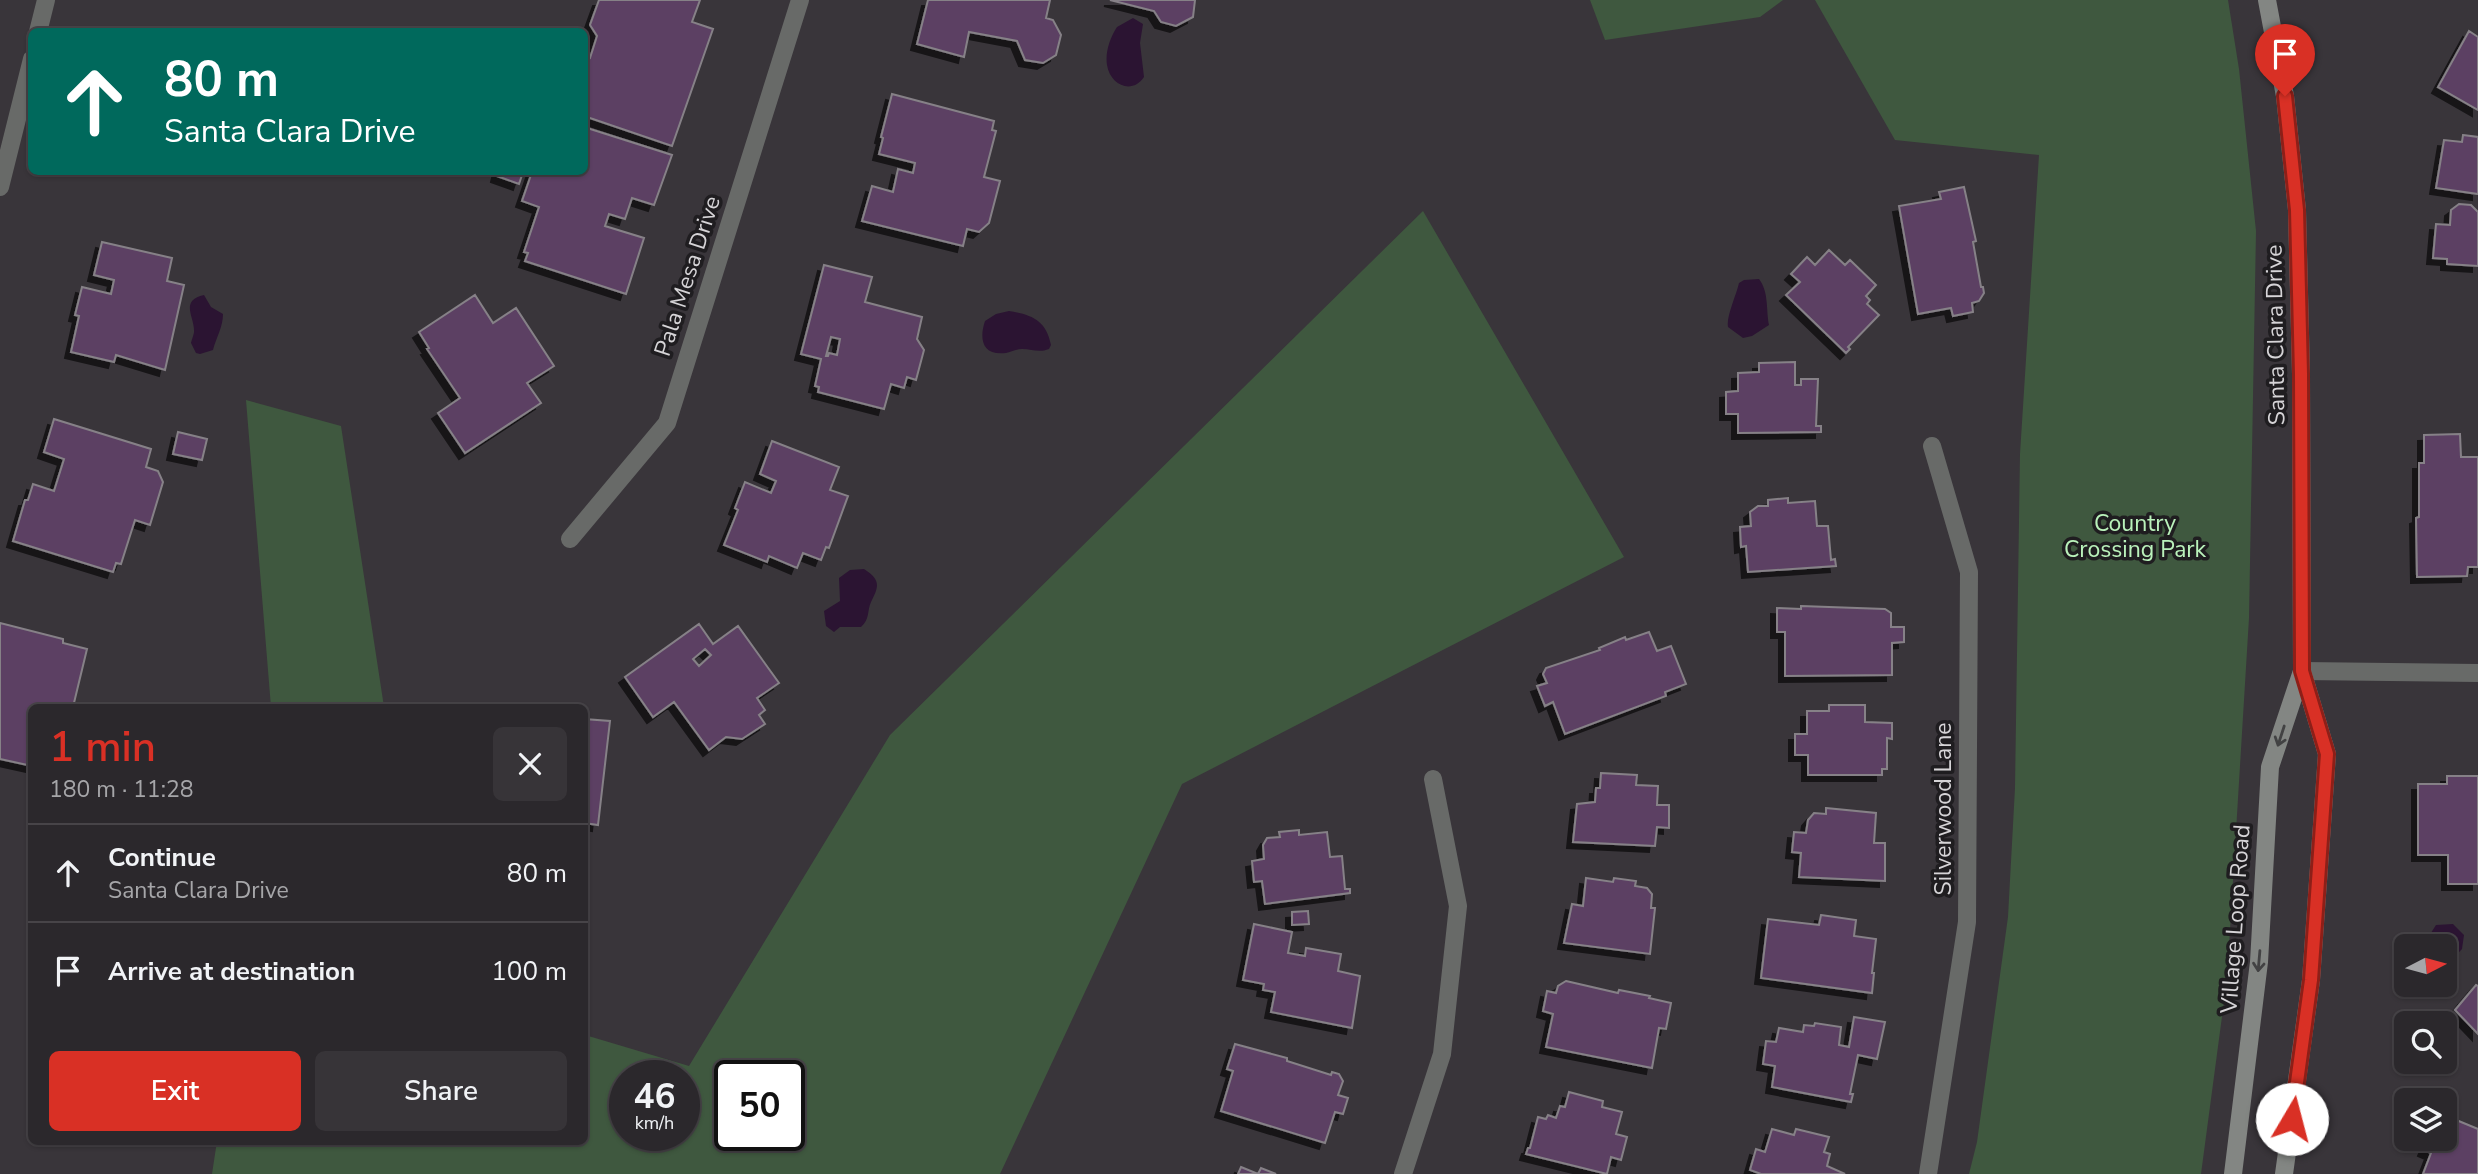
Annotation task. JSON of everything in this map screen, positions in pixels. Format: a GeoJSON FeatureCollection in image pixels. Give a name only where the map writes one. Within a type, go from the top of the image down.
{"type":"FeatureCollection","features":[{"type":"Feature","properties":{"kind":"main road","name":"Santa Clara Drive"},"geometry":{"type":"LineString","coordinates":[[2267,0],[2285,96],[2297,210],[2301,374],[2302,671]]}},
{"type":"Feature","properties":{"kind":"main road","name":"Village Loop Road"},"geometry":{"type":"LineString","coordinates":[[2233,1174],[2259,962],[2270,767],[2302,671]]}},
{"type":"Feature","properties":{"kind":"main road"},"geometry":{"type":"LineString","coordinates":[[2284,1174],[2311,980],[2327,754],[2302,671]]}},
{"type":"Feature","properties":{"kind":"street"},"geometry":{"type":"LineString","coordinates":[[39,28],[46,0]]}},
{"type":"Feature","properties":{"kind":"street","name":"Pala Mesa Drive"},"geometry":{"type":"LineString","coordinates":[[569,539],[667,423],[800,0]]}},
{"type":"Feature","properties":{"kind":"street"},"geometry":{"type":"LineString","coordinates":[[0,187],[28,76]]}},
{"type":"Feature","properties":{"kind":"street","name":"Silverwood Lane"},"geometry":{"type":"LineString","coordinates":[[1928,1174],[1968,922],[1969,572],[1932,446]]}},
{"type":"Feature","properties":{"kind":"street"},"geometry":{"type":"LineString","coordinates":[[2302,671],[2478,673]]}},
{"type":"Feature","properties":{"kind":"street"},"geometry":{"type":"LineString","coordinates":[[1403,1174],[1443,1054],[1458,906],[1433,779]]}},
{"type":"Feature","properties":{"kind":"green space"},"geometry":{"type":"Polygon","coordinates":[[[1590,0],[1783,0],[1760,17],[1605,40],[1590,0]]]}},
{"type":"Feature","properties":{"kind":"green space","name":"Country Crossing Park"},"geometry":{"type":"Polygon","coordinates":[[[1815,0],[2228,0],[2239,69],[2256,231],[2249,618],[2227,979],[2201,1174],[1969,1174],[1977,1142],[2008,917],[2015,788],[2020,454],[2039,155],[1895,140],[1815,0]]]}},
{"type":"Feature","properties":{"kind":"green space"},"geometry":{"type":"Polygon","coordinates":[[[1423,211],[1624,557],[1182,784],[1000,1174],[212,1174],[216,1145],[588,1145],[588,1036],[669,1060],[609,1060],[609,1151],[700,1151],[700,1060],[693,1060],[890,735],[1423,211]]]}},
{"type":"Feature","properties":{"kind":"green space"},"geometry":{"type":"Polygon","coordinates":[[[246,400],[341,426],[384,704],[271,704],[246,400]]]}},
{"type":"Feature","properties":{"kind":"shaded area"},"geometry":{"type":"Polygon","coordinates":[[[1133,18],[1143,24],[1140,43],[1144,77],[1134,86],[1128,86],[1112,78],[1107,65],[1107,55],[1110,40],[1117,27],[1133,18]]]}},
{"type":"Feature","properties":{"kind":"shaded area"},"geometry":{"type":"Polygon","coordinates":[[[1759,279],[1766,295],[1769,325],[1752,336],[1743,338],[1728,327],[1730,312],[1739,283],[1759,279]]]}},
{"type":"Feature","properties":{"kind":"shaded area"},"geometry":{"type":"Polygon","coordinates":[[[204,295],[211,307],[223,314],[223,319],[213,350],[200,354],[196,353],[191,343],[194,326],[190,305],[196,298],[204,295]]]}},
{"type":"Feature","properties":{"kind":"shaded area"},"geometry":{"type":"Polygon","coordinates":[[[1009,311],[1025,314],[1042,324],[1049,337],[1049,349],[1020,349],[998,353],[987,349],[982,334],[985,321],[996,314],[1009,311]]]}},
{"type":"Feature","properties":{"kind":"shaded area"},"geometry":{"type":"Polygon","coordinates":[[[864,569],[877,584],[866,621],[861,627],[840,627],[834,632],[826,626],[824,611],[840,601],[839,578],[850,570],[864,569]]]}},
{"type":"Feature","properties":{"kind":"shaded area"},"geometry":{"type":"Polygon","coordinates":[[[2453,924],[2464,935],[2462,949],[2457,954],[2457,934],[2430,934],[2436,925],[2453,924]]]}},
{"type":"Feature","properties":{"kind":"building"},"geometry":{"type":"Polygon","coordinates":[[[599,0],[700,0],[692,22],[713,29],[672,146],[588,117],[588,57],[590,58],[597,36],[590,25],[599,0]]]}},
{"type":"Feature","properties":{"kind":"building"},"geometry":{"type":"Polygon","coordinates":[[[928,0],[1050,0],[1046,18],[1053,20],[1061,35],[1056,55],[1043,63],[1025,60],[1017,41],[969,32],[964,57],[917,44],[928,0]]]}},
{"type":"Feature","properties":{"kind":"building"},"geometry":{"type":"Polygon","coordinates":[[[1110,0],[1195,0],[1193,17],[1176,26],[1161,22],[1154,11],[1110,0]]]}},
{"type":"Feature","properties":{"kind":"building"},"geometry":{"type":"Polygon","coordinates":[[[2469,31],[2478,37],[2478,110],[2438,87],[2469,31]]]}},
{"type":"Feature","properties":{"kind":"building"},"geometry":{"type":"Polygon","coordinates":[[[892,94],[994,121],[992,130],[996,131],[984,177],[1000,181],[989,223],[979,232],[967,229],[963,246],[862,221],[872,186],[893,192],[898,169],[913,173],[915,163],[879,154],[892,94]]]}},
{"type":"Feature","properties":{"kind":"building"},"geometry":{"type":"Polygon","coordinates":[[[588,128],[672,155],[654,205],[632,198],[625,219],[609,214],[605,226],[644,238],[626,294],[525,261],[528,253],[524,252],[539,207],[522,201],[531,175],[588,175],[588,128]]]}},
{"type":"Feature","properties":{"kind":"building"},"geometry":{"type":"Polygon","coordinates":[[[2463,135],[2478,137],[2478,194],[2436,188],[2444,140],[2462,142],[2463,135]]]}},
{"type":"Feature","properties":{"kind":"building"},"geometry":{"type":"Polygon","coordinates":[[[497,175],[522,175],[519,184],[497,175]]]}},
{"type":"Feature","properties":{"kind":"building"},"geometry":{"type":"Polygon","coordinates":[[[1964,187],[1984,293],[1979,301],[1972,303],[1973,312],[1953,316],[1951,308],[1918,314],[1899,206],[1941,199],[1939,192],[1964,187]]]}},
{"type":"Feature","properties":{"kind":"building"},"geometry":{"type":"Polygon","coordinates":[[[2459,204],[2471,205],[2478,212],[2478,266],[2447,264],[2447,259],[2433,258],[2436,224],[2450,225],[2451,210],[2459,204]]]}},
{"type":"Feature","properties":{"kind":"building"},"geometry":{"type":"Polygon","coordinates":[[[102,242],[172,258],[167,281],[184,285],[165,370],[116,355],[114,362],[71,352],[79,316],[75,315],[82,287],[111,294],[114,280],[94,275],[102,242]]]}},
{"type":"Feature","properties":{"kind":"building"},"geometry":{"type":"Polygon","coordinates":[[[1829,250],[1845,265],[1850,260],[1876,285],[1866,296],[1870,300],[1867,304],[1879,315],[1848,347],[1850,349],[1846,353],[1786,295],[1800,282],[1791,274],[1807,257],[1815,265],[1829,250]]]}},
{"type":"Feature","properties":{"kind":"building"},"geometry":{"type":"Polygon","coordinates":[[[824,265],[872,277],[865,302],[922,317],[917,339],[924,350],[916,380],[907,377],[904,388],[891,384],[884,409],[818,392],[819,387],[815,386],[821,359],[801,354],[824,265]],[[831,337],[826,356],[829,353],[837,355],[840,339],[831,337]]]}},
{"type":"Feature","properties":{"kind":"building"},"geometry":{"type":"Polygon","coordinates":[[[475,295],[493,323],[516,308],[554,366],[527,383],[541,403],[465,453],[438,413],[460,398],[427,349],[429,348],[419,332],[475,295]]]}},
{"type":"Feature","properties":{"kind":"building"},"geometry":{"type":"Polygon","coordinates":[[[1795,362],[1795,385],[1801,385],[1801,379],[1818,379],[1816,426],[1821,426],[1821,432],[1738,433],[1738,414],[1726,414],[1726,392],[1738,391],[1738,373],[1759,372],[1759,363],[1795,362]]]}},
{"type":"Feature","properties":{"kind":"building"},"geometry":{"type":"Polygon","coordinates":[[[54,419],[151,449],[146,467],[158,471],[163,482],[150,525],[135,520],[121,564],[116,563],[113,572],[13,541],[25,500],[28,500],[33,484],[54,491],[64,459],[44,452],[54,419]]]}},
{"type":"Feature","properties":{"kind":"building"},"geometry":{"type":"Polygon","coordinates":[[[178,432],[207,439],[202,460],[173,454],[178,432]]]}},
{"type":"Feature","properties":{"kind":"building"},"geometry":{"type":"Polygon","coordinates":[[[2460,434],[2461,457],[2478,457],[2478,567],[2468,567],[2467,576],[2417,577],[2416,518],[2419,517],[2419,463],[2424,463],[2424,435],[2460,434]]]}},
{"type":"Feature","properties":{"kind":"building"},"geometry":{"type":"Polygon","coordinates":[[[772,441],[839,467],[830,490],[848,496],[829,548],[826,547],[821,560],[803,553],[797,568],[769,556],[767,562],[724,545],[738,510],[735,508],[745,482],[771,493],[776,481],[760,474],[772,441]]]}},
{"type":"Feature","properties":{"kind":"building"},"geometry":{"type":"Polygon","coordinates":[[[1788,498],[1788,503],[1815,501],[1817,526],[1828,526],[1831,560],[1835,559],[1836,566],[1748,572],[1746,546],[1741,547],[1740,527],[1751,526],[1750,512],[1758,506],[1768,506],[1768,500],[1788,498]]]}},
{"type":"Feature","properties":{"kind":"building"},"geometry":{"type":"Polygon","coordinates":[[[1801,606],[1885,609],[1891,613],[1891,627],[1904,627],[1904,642],[1892,643],[1892,675],[1785,676],[1785,632],[1777,632],[1777,608],[1801,609],[1801,606]]]}},
{"type":"Feature","properties":{"kind":"building"},"geometry":{"type":"Polygon","coordinates":[[[0,623],[63,639],[63,643],[87,649],[74,704],[28,704],[28,765],[0,759],[0,623]]]}},
{"type":"Feature","properties":{"kind":"building"},"geometry":{"type":"Polygon","coordinates":[[[699,624],[713,644],[738,626],[779,683],[757,698],[765,710],[759,715],[765,724],[742,739],[726,737],[709,750],[674,702],[653,717],[625,677],[699,624]],[[705,649],[693,659],[699,666],[711,655],[705,649]]]}},
{"type":"Feature","properties":{"kind":"building"},"geometry":{"type":"Polygon","coordinates":[[[1649,632],[1657,651],[1671,646],[1686,684],[1665,692],[1666,696],[1565,734],[1553,702],[1545,706],[1537,686],[1547,683],[1543,674],[1546,668],[1600,650],[1599,648],[1625,637],[1626,640],[1649,632]]]}},
{"type":"Feature","properties":{"kind":"building"},"geometry":{"type":"Polygon","coordinates":[[[1829,705],[1865,705],[1865,722],[1892,723],[1892,739],[1887,738],[1887,769],[1882,769],[1882,775],[1808,775],[1808,755],[1795,755],[1795,734],[1807,734],[1807,711],[1829,711],[1829,705]]]}},
{"type":"Feature","properties":{"kind":"building"},"geometry":{"type":"Polygon","coordinates":[[[588,719],[610,721],[598,825],[588,824],[588,719]]]}},
{"type":"Feature","properties":{"kind":"building"},"geometry":{"type":"Polygon","coordinates":[[[1601,773],[1637,775],[1636,785],[1658,786],[1657,805],[1669,805],[1669,828],[1657,827],[1655,846],[1573,842],[1577,804],[1595,802],[1601,773]]]}},
{"type":"Feature","properties":{"kind":"building"},"geometry":{"type":"Polygon","coordinates":[[[2447,776],[2478,776],[2478,884],[2448,884],[2448,855],[2418,855],[2418,784],[2447,784],[2447,776]]]}},
{"type":"Feature","properties":{"kind":"building"},"geometry":{"type":"Polygon","coordinates":[[[1826,808],[1876,813],[1874,843],[1885,843],[1885,881],[1799,877],[1801,853],[1792,852],[1794,832],[1806,833],[1808,820],[1814,813],[1826,814],[1826,808]]]}},
{"type":"Feature","properties":{"kind":"building"},"geometry":{"type":"Polygon","coordinates":[[[1299,830],[1299,835],[1327,832],[1330,857],[1342,856],[1345,889],[1350,889],[1350,893],[1265,904],[1262,881],[1254,882],[1252,861],[1264,859],[1263,845],[1267,838],[1280,837],[1279,832],[1299,830]]]}},
{"type":"Feature","properties":{"kind":"building"},"geometry":{"type":"Polygon","coordinates":[[[1586,878],[1613,882],[1614,878],[1636,881],[1635,886],[1647,888],[1652,894],[1651,908],[1655,908],[1650,954],[1564,943],[1572,904],[1583,906],[1586,878]]]}},
{"type":"Feature","properties":{"kind":"building"},"geometry":{"type":"Polygon","coordinates":[[[1308,911],[1309,924],[1292,925],[1292,912],[1308,911]]]}},
{"type":"Feature","properties":{"kind":"building"},"geometry":{"type":"Polygon","coordinates":[[[1821,915],[1856,920],[1854,936],[1876,939],[1872,993],[1761,978],[1768,919],[1819,925],[1821,915]]]}},
{"type":"Feature","properties":{"kind":"building"},"geometry":{"type":"Polygon","coordinates":[[[1254,924],[1292,932],[1288,953],[1305,956],[1306,948],[1341,954],[1338,971],[1360,976],[1352,1028],[1271,1012],[1275,992],[1263,990],[1264,984],[1243,980],[1254,924]]]}},
{"type":"Feature","properties":{"kind":"building"},"geometry":{"type":"Polygon","coordinates":[[[1566,981],[1618,993],[1619,990],[1650,996],[1649,998],[1671,1003],[1666,1029],[1659,1028],[1652,1068],[1546,1047],[1553,1014],[1543,1011],[1547,991],[1556,993],[1558,986],[1566,981]]]}},
{"type":"Feature","properties":{"kind":"building"},"geometry":{"type":"Polygon","coordinates":[[[2476,985],[2478,986],[2478,1034],[2457,1011],[2455,1010],[2476,985]]]}},
{"type":"Feature","properties":{"kind":"building"},"geometry":{"type":"Polygon","coordinates":[[[1854,1017],[1885,1022],[1877,1059],[1858,1055],[1850,1094],[1853,1094],[1851,1102],[1772,1087],[1775,1066],[1763,1064],[1766,1041],[1776,1042],[1779,1028],[1803,1032],[1804,1025],[1814,1026],[1815,1023],[1841,1027],[1839,1045],[1849,1047],[1854,1017]]]}},
{"type":"Feature","properties":{"kind":"building"},"geometry":{"type":"Polygon","coordinates":[[[1235,1044],[1287,1058],[1287,1061],[1331,1075],[1332,1072],[1339,1074],[1343,1081],[1338,1095],[1348,1098],[1343,1114],[1335,1112],[1325,1143],[1221,1111],[1233,1071],[1227,1069],[1235,1044]]]}},
{"type":"Feature","properties":{"kind":"building"},"geometry":{"type":"Polygon","coordinates":[[[1569,1092],[1603,1101],[1602,1107],[1622,1112],[1616,1134],[1627,1137],[1621,1160],[1611,1157],[1607,1174],[1526,1154],[1538,1117],[1546,1119],[1548,1115],[1556,1118],[1560,1106],[1565,1107],[1569,1092]]]}},
{"type":"Feature","properties":{"kind":"building"},"geometry":{"type":"Polygon","coordinates":[[[2457,1120],[2478,1129],[2478,1174],[2423,1174],[2431,1153],[2426,1151],[2457,1151],[2457,1120]]]}},
{"type":"Feature","properties":{"kind":"building"},"geometry":{"type":"Polygon","coordinates":[[[1772,1129],[1794,1135],[1796,1129],[1829,1137],[1824,1152],[1830,1154],[1827,1166],[1845,1174],[1761,1174],[1750,1170],[1756,1149],[1765,1152],[1772,1129]]]}},
{"type":"Feature","properties":{"kind":"building"},"geometry":{"type":"Polygon","coordinates":[[[1241,1167],[1258,1174],[1238,1174],[1241,1167]]]}},
{"type":"Feature","properties":{"kind":"building"},"geometry":{"type":"Polygon","coordinates":[[[1261,1168],[1276,1174],[1258,1174],[1261,1168]]]}},
{"type":"Feature","properties":{"kind":"route"},"geometry":{"type":"LineString","coordinates":[[2285,96],[2297,210],[2301,374],[2302,671],[2327,754],[2311,980],[2292,1119]]}}]}
